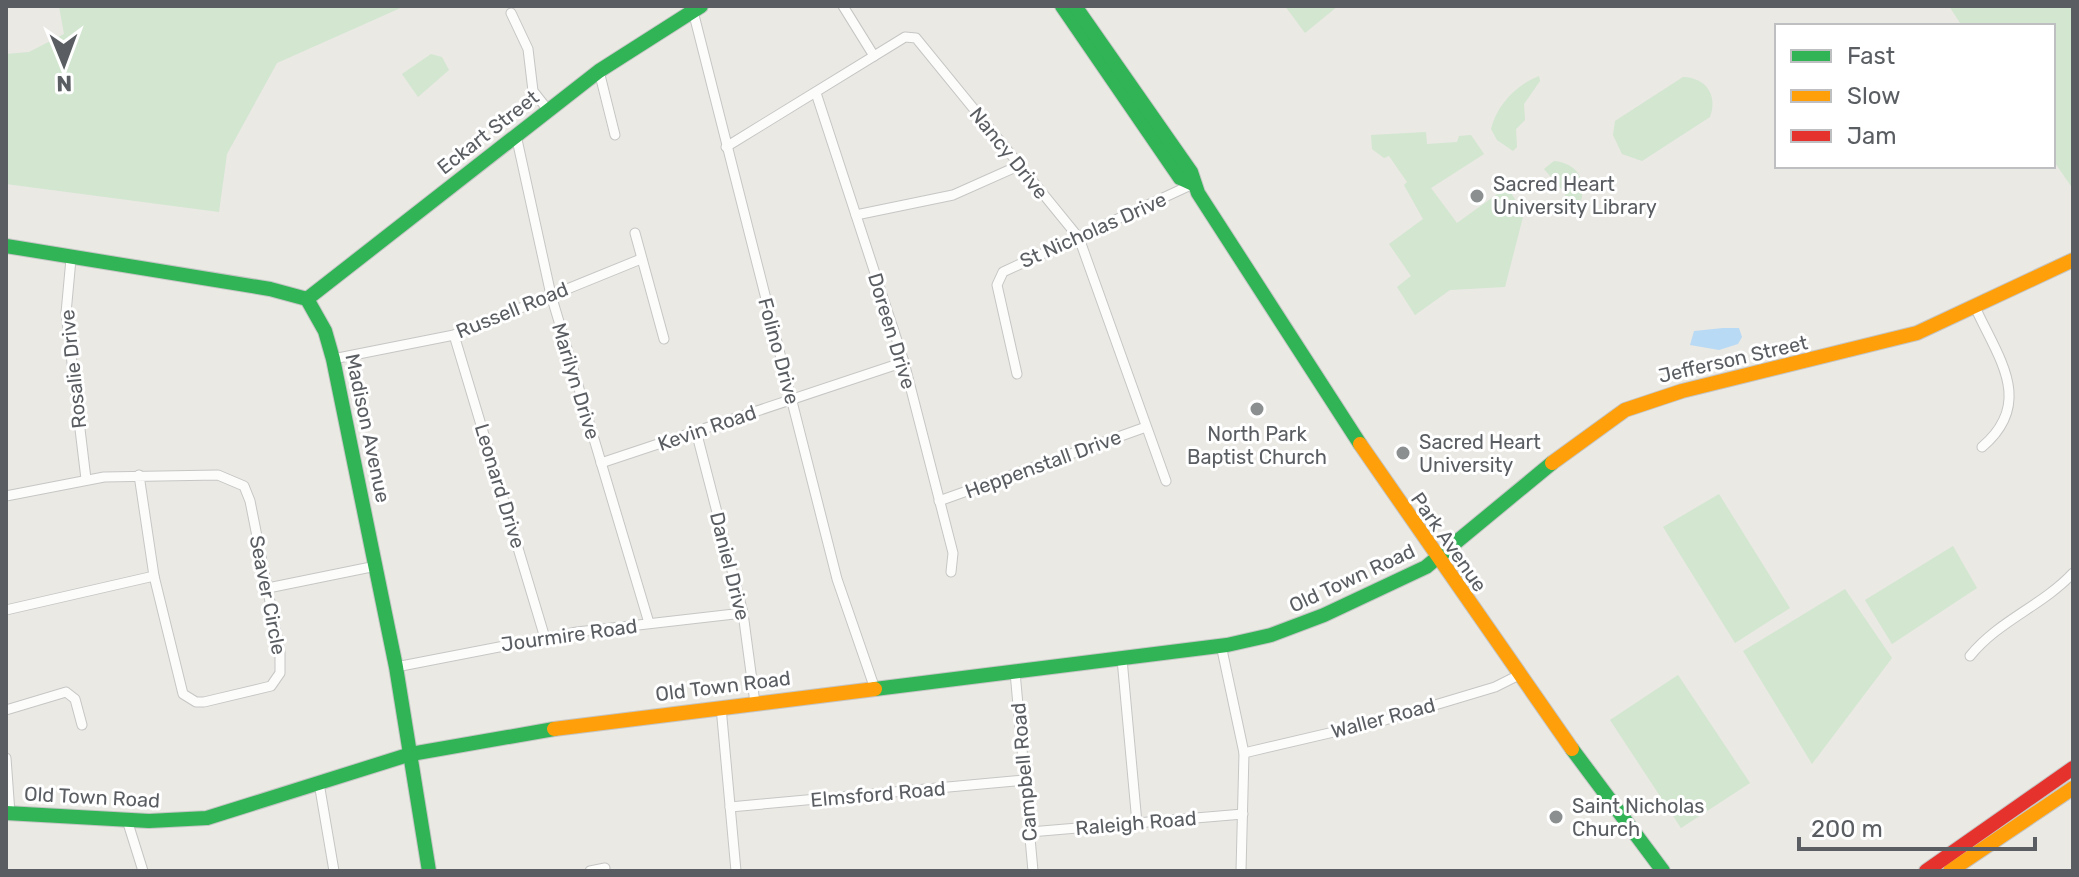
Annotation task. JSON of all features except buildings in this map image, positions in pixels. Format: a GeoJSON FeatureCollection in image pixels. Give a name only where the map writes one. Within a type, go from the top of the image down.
{"type":"FeatureCollection","features":[{"type":"Feature","properties":{"kind":"main road","name":"Park Avenue"},"geometry":{"type":"LineString","coordinates":[[1062,6],[1088,33],[1191,172],[1193,184],[1437,559],[1663,871]]}},
{"type":"Feature","properties":{"kind":"main road","name":"Park Avenue"},"geometry":{"type":"LineString","coordinates":[[1075,6],[1088,33]]}},
{"type":"Feature","properties":{"kind":"main road","name":"Eckart Street"},"geometry":{"type":"LineString","coordinates":[[307,299],[599,71],[697,9]]}},
{"type":"Feature","properties":{"kind":"main road"},"geometry":{"type":"LineString","coordinates":[[6,246],[270,289],[307,299]]}},
{"type":"Feature","properties":{"kind":"main road","name":"Jefferson Street"},"geometry":{"type":"LineString","coordinates":[[1437,559],[1579,441],[1625,410],[1682,391],[1894,340],[1975,307],[2073,260]]}},
{"type":"Feature","properties":{"kind":"main road","name":"Madison Avenue"},"geometry":{"type":"LineString","coordinates":[[307,299],[325,331],[333,359],[396,667],[429,871]]}},
{"type":"Feature","properties":{"kind":"main road","name":"Old Town Road"},"geometry":{"type":"LineString","coordinates":[[8,813],[127,820],[207,818],[411,754],[561,728],[1221,645],[1301,625],[1437,559]]}},
{"type":"Feature","properties":{"kind":"main road"},"geometry":{"type":"LineString","coordinates":[[1926,871],[2073,768]]}},
{"type":"Feature","properties":{"kind":"main road"},"geometry":{"type":"LineString","coordinates":[[1950,871],[2073,788]]}},
{"type":"Feature","properties":{"kind":"street"},"geometry":{"type":"LineString","coordinates":[[843,6],[874,56]]}},
{"type":"Feature","properties":{"kind":"street","name":"Folino Drive"},"geometry":{"type":"LineString","coordinates":[[697,9],[726,147],[837,579],[875,689]]}},
{"type":"Feature","properties":{"kind":"street"},"geometry":{"type":"LineString","coordinates":[[511,13],[528,49],[533,91],[548,110]]}},
{"type":"Feature","properties":{"kind":"street","name":"Nancy Drive"},"geometry":{"type":"LineString","coordinates":[[726,147],[905,37],[916,38],[1079,238],[1166,481]]}},
{"type":"Feature","properties":{"kind":"street"},"geometry":{"type":"LineString","coordinates":[[599,71],[615,135]]}},
{"type":"Feature","properties":{"kind":"street","name":"Doreen Drive"},"geometry":{"type":"LineString","coordinates":[[816,93],[904,362],[953,553],[951,572]]}},
{"type":"Feature","properties":{"kind":"street","name":"Marilyn Drive"},"geometry":{"type":"LineString","coordinates":[[516,135],[551,295],[649,623]]}},
{"type":"Feature","properties":{"kind":"street"},"geometry":{"type":"LineString","coordinates":[[856,215],[953,195],[1018,166]]}},
{"type":"Feature","properties":{"kind":"street","name":"St Nicholas Drive"},"geometry":{"type":"LineString","coordinates":[[1017,374],[997,280],[1007,269],[1193,184]]}},
{"type":"Feature","properties":{"kind":"street"},"geometry":{"type":"LineString","coordinates":[[635,233],[664,339]]}},
{"type":"Feature","properties":{"kind":"street","name":"Rosalie Drive"},"geometry":{"type":"LineString","coordinates":[[71,259],[66,313],[86,479]]}},
{"type":"Feature","properties":{"kind":"street","name":"Russell Road"},"geometry":{"type":"LineString","coordinates":[[333,359],[454,335],[641,259]]}},
{"type":"Feature","properties":{"kind":"street"},"geometry":{"type":"LineString","coordinates":[[1975,307],[2012,395],[2007,418],[1982,447]]}},
{"type":"Feature","properties":{"kind":"street","name":"Leonard Drive"},"geometry":{"type":"LineString","coordinates":[[454,335],[545,638]]}},
{"type":"Feature","properties":{"kind":"street","name":"Kevin Road"},"geometry":{"type":"LineString","coordinates":[[601,463],[904,362]]}},
{"type":"Feature","properties":{"kind":"street","name":"Heppenstall Drive"},"geometry":{"type":"LineString","coordinates":[[939,501],[1146,427]]}},
{"type":"Feature","properties":{"kind":"street","name":"Daniel Drive"},"geometry":{"type":"LineString","coordinates":[[696,431],[743,613],[755,703]]}},
{"type":"Feature","properties":{"kind":"street"},"geometry":{"type":"LineString","coordinates":[[6,496],[86,479],[139,475]]}},
{"type":"Feature","properties":{"kind":"street","name":"Seaver Circle"},"geometry":{"type":"LineString","coordinates":[[139,475],[218,475],[244,486],[250,501],[281,663],[277,680],[262,691],[196,702],[183,694],[154,576],[139,475]]}},
{"type":"Feature","properties":{"kind":"street"},"geometry":{"type":"LineString","coordinates":[[268,588],[376,566]]}},
{"type":"Feature","properties":{"kind":"street"},"geometry":{"type":"LineString","coordinates":[[1970,656],[1987,635],[2047,596],[2073,573]]}},
{"type":"Feature","properties":{"kind":"street"},"geometry":{"type":"LineString","coordinates":[[6,610],[154,576]]}},
{"type":"Feature","properties":{"kind":"street","name":"Jourmire Road"},"geometry":{"type":"LineString","coordinates":[[396,667],[545,638],[743,613]]}},
{"type":"Feature","properties":{"kind":"street"},"geometry":{"type":"LineString","coordinates":[[1221,645],[1244,753],[1241,871]]}},
{"type":"Feature","properties":{"kind":"street"},"geometry":{"type":"LineString","coordinates":[[1122,659],[1137,823]]}},
{"type":"Feature","properties":{"kind":"street","name":"Campbell Road"},"geometry":{"type":"LineString","coordinates":[[1015,672],[1033,871]]}},
{"type":"Feature","properties":{"kind":"street","name":"Waller Road"},"geometry":{"type":"LineString","coordinates":[[1244,753],[1385,720],[1495,687],[1519,675]]}},
{"type":"Feature","properties":{"kind":"street"},"geometry":{"type":"LineString","coordinates":[[6,710],[66,692],[75,699],[82,725]]}},
{"type":"Feature","properties":{"kind":"street"},"geometry":{"type":"LineString","coordinates":[[721,707],[736,871]]}},
{"type":"Feature","properties":{"kind":"street"},"geometry":{"type":"LineString","coordinates":[[6,758],[8,813]]}},
{"type":"Feature","properties":{"kind":"street","name":"Elmsford Road"},"geometry":{"type":"LineString","coordinates":[[730,807],[1025,780]]}},
{"type":"Feature","properties":{"kind":"street"},"geometry":{"type":"LineString","coordinates":[[319,783],[334,871]]}},
{"type":"Feature","properties":{"kind":"street","name":"Raleigh Road"},"geometry":{"type":"LineString","coordinates":[[1030,832],[1243,814]]}},
{"type":"Feature","properties":{"kind":"street"},"geometry":{"type":"LineString","coordinates":[[127,820],[143,871]]}},
{"type":"Feature","properties":{"kind":"street"},"geometry":{"type":"LineString","coordinates":[[590,871],[605,868]]}},
{"type":"Feature","properties":{"kind":"green space"},"geometry":{"type":"Polygon","coordinates":[[[59,6],[405,6],[277,63],[227,154],[219,212],[6,184],[6,54],[29,52],[64,34],[59,6]]]}},
{"type":"Feature","properties":{"kind":"green space"},"geometry":{"type":"Polygon","coordinates":[[[1285,6],[1338,6],[1305,33],[1285,6]]]}},
{"type":"Feature","properties":{"kind":"green space"},"geometry":{"type":"Polygon","coordinates":[[[1949,6],[2073,6],[2073,189],[2055,163],[2055,24],[1961,24],[1949,6]]]}},
{"type":"Feature","properties":{"kind":"green space"},"geometry":{"type":"Polygon","coordinates":[[[431,54],[442,57],[449,70],[418,97],[402,74],[431,54]]]}},
{"type":"Feature","properties":{"kind":"green space"},"geometry":{"type":"Polygon","coordinates":[[[1539,76],[1540,81],[1524,104],[1525,120],[1516,129],[1517,147],[1513,151],[1497,140],[1491,129],[1494,120],[1509,97],[1539,76]]]}},
{"type":"Feature","properties":{"kind":"green space"},"geometry":{"type":"Polygon","coordinates":[[[1683,77],[1698,81],[1708,89],[1712,102],[1710,117],[1642,161],[1622,154],[1613,135],[1615,121],[1683,77]]]}},
{"type":"Feature","properties":{"kind":"green space"},"geometry":{"type":"Polygon","coordinates":[[[1426,132],[1427,144],[1457,142],[1459,136],[1471,135],[1484,154],[1431,188],[1457,223],[1507,187],[1524,213],[1505,287],[1450,290],[1415,315],[1397,287],[1411,276],[1389,244],[1423,219],[1404,185],[1407,182],[1389,156],[1384,158],[1372,149],[1371,135],[1426,132]]]}},
{"type":"Feature","properties":{"kind":"green space"},"geometry":{"type":"Polygon","coordinates":[[[1554,161],[1574,169],[1583,186],[1581,201],[1570,209],[1564,192],[1544,169],[1554,161]]]}},
{"type":"Feature","properties":{"kind":"green space"},"geometry":{"type":"Polygon","coordinates":[[[1719,494],[1790,608],[1735,643],[1663,527],[1719,494]]]}},
{"type":"Feature","properties":{"kind":"green space"},"geometry":{"type":"Polygon","coordinates":[[[1953,546],[1977,588],[1892,644],[1865,600],[1953,546]]]}},
{"type":"Feature","properties":{"kind":"green space"},"geometry":{"type":"Polygon","coordinates":[[[1845,589],[1892,658],[1812,764],[1743,651],[1845,589]]]}},
{"type":"Feature","properties":{"kind":"green space"},"geometry":{"type":"Polygon","coordinates":[[[1678,675],[1750,783],[1681,828],[1610,720],[1678,675]]]}},
{"type":"Feature","properties":{"kind":"water"},"geometry":{"type":"Polygon","coordinates":[[[1739,328],[1742,337],[1738,344],[1719,350],[1690,345],[1694,331],[1739,328]]]}},
{"type":"Feature","properties":{"kind":"traffic: fast"},"geometry":{"type":"LineString","coordinates":[[307,299],[599,71],[701,6]]}},
{"type":"Feature","properties":{"kind":"traffic: fast"},"geometry":{"type":"LineString","coordinates":[[1062,6],[1180,178],[1193,184]]}},
{"type":"Feature","properties":{"kind":"traffic: fast"},"geometry":{"type":"LineString","coordinates":[[1075,6],[1191,172],[1198,193],[1360,444]]}},
{"type":"Feature","properties":{"kind":"traffic: fast"},"geometry":{"type":"LineString","coordinates":[[6,246],[270,289],[307,299],[325,331],[333,359],[396,667],[429,871]]}},
{"type":"Feature","properties":{"kind":"traffic: fast"},"geometry":{"type":"LineString","coordinates":[[875,689],[1227,645],[1271,635],[1324,615],[1426,567],[1552,463]]}},
{"type":"Feature","properties":{"kind":"traffic: fast"},"geometry":{"type":"LineString","coordinates":[[6,813],[149,821],[207,818],[411,754],[554,729]]}},
{"type":"Feature","properties":{"kind":"traffic: fast"},"geometry":{"type":"LineString","coordinates":[[1572,749],[1663,871]]}},
{"type":"Feature","properties":{"kind":"traffic: slow"},"geometry":{"type":"LineString","coordinates":[[1552,463],[1625,410],[1682,391],[1917,333],[2073,260]]}},
{"type":"Feature","properties":{"kind":"traffic: slow"},"geometry":{"type":"LineString","coordinates":[[1360,444],[1572,749]]}},
{"type":"Feature","properties":{"kind":"traffic: slow"},"geometry":{"type":"LineString","coordinates":[[554,729],[875,689]]}},
{"type":"Feature","properties":{"kind":"traffic: slow"},"geometry":{"type":"LineString","coordinates":[[1950,871],[2073,788]]}},
{"type":"Feature","properties":{"kind":"traffic: jam"},"geometry":{"type":"LineString","coordinates":[[1926,871],[2073,768]]}},
{"type":"Feature","properties":{"kind":"place","name":"Sacred Heart University Library"},"geometry":{"type":"Point","coordinates":[1477,196]}},
{"type":"Feature","properties":{"kind":"place","name":"North Park Baptist Church"},"geometry":{"type":"Point","coordinates":[1257,409]}},
{"type":"Feature","properties":{"kind":"place","name":"Sacred Heart University"},"geometry":{"type":"Point","coordinates":[1403,453]}},
{"type":"Feature","properties":{"kind":"place","name":"Saint Nicholas Church"},"geometry":{"type":"Point","coordinates":[1556,817]}}]}
